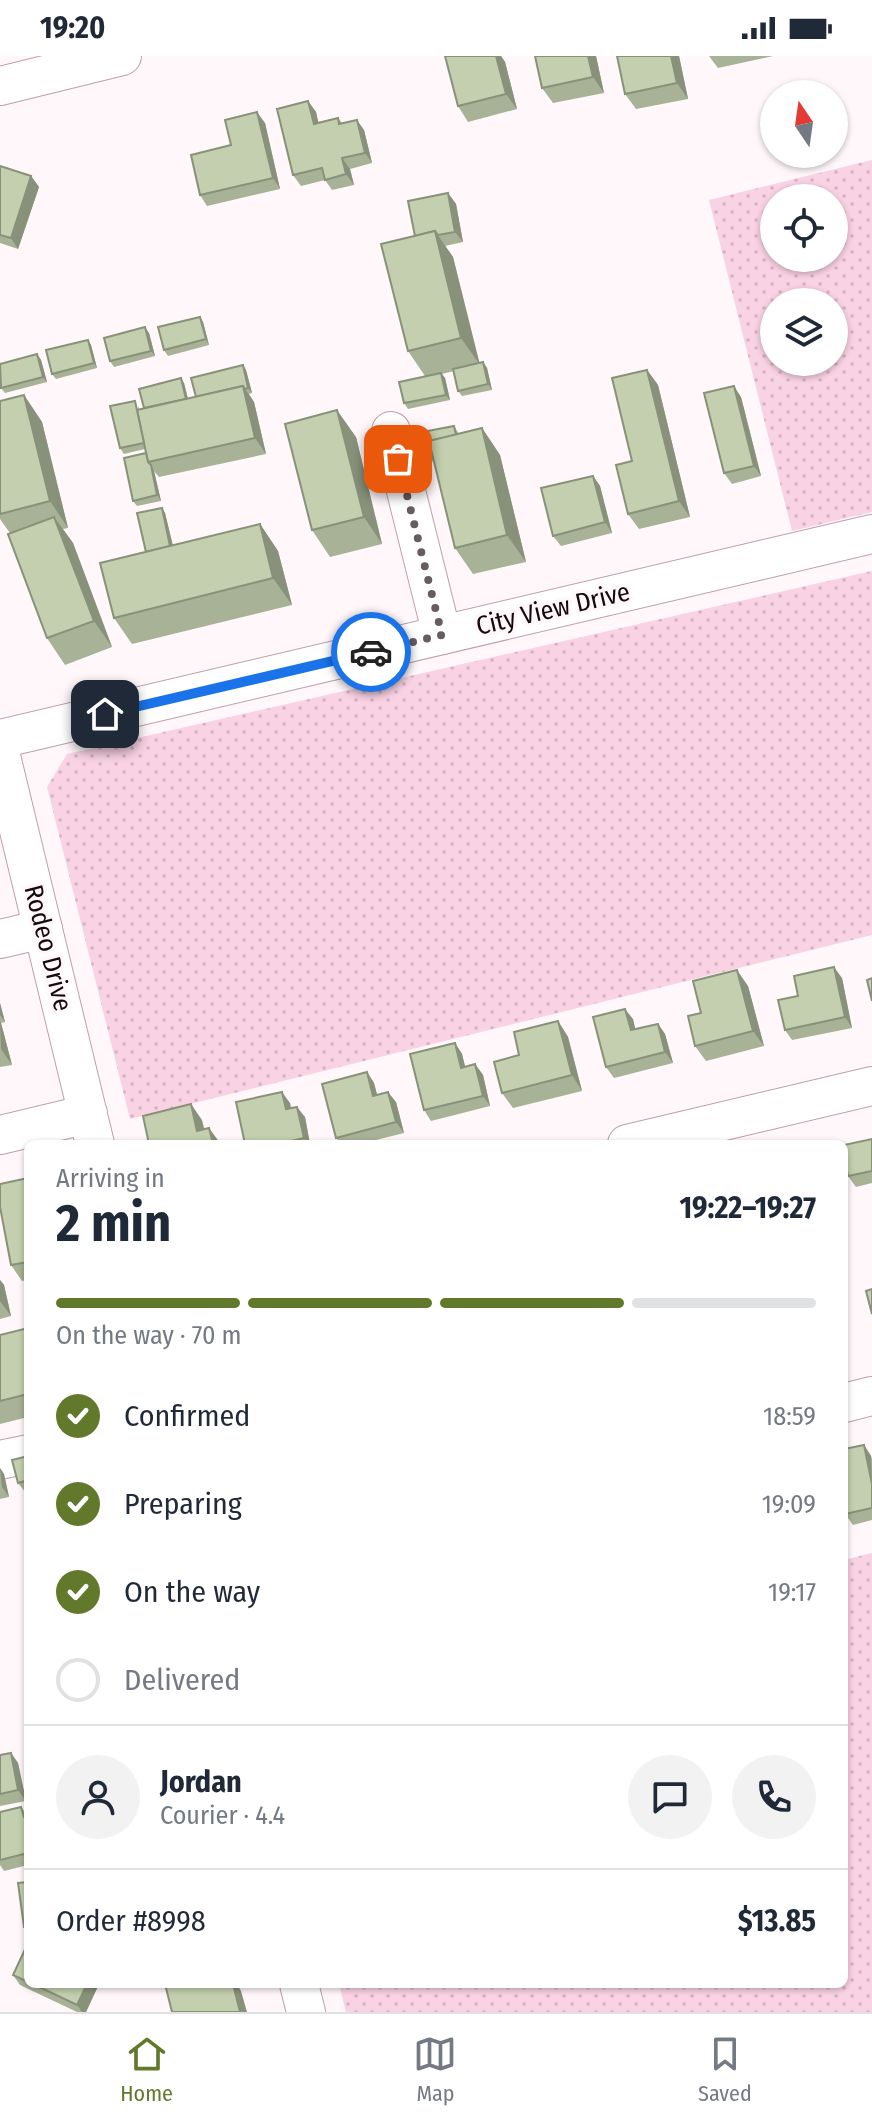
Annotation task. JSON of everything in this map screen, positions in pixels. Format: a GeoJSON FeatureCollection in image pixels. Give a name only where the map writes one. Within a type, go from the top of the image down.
{"type":"FeatureCollection","features":[{"type":"Feature","properties":{"kind":"street"},"geometry":{"type":"LineString","coordinates":[[0,86],[122,56]]}},
{"type":"Feature","properties":{"kind":"street"},"geometry":{"type":"LineString","coordinates":[[391,431],[442,635]]}},
{"type":"Feature","properties":{"kind":"street","name":"City View Drive"},"geometry":{"type":"LineString","coordinates":[[0,739],[872,534]]}},
{"type":"Feature","properties":{"kind":"street","name":"Rodeo Drive"},"geometry":{"type":"LineString","coordinates":[[0,752],[92,1129]]}},
{"type":"Feature","properties":{"kind":"street"},"geometry":{"type":"LineString","coordinates":[[0,939],[43,929]]}},
{"type":"Feature","properties":{"kind":"street"},"geometry":{"type":"LineString","coordinates":[[644,1140],[872,1086]]}},
{"type":"Feature","properties":{"kind":"street"},"geometry":{"type":"LineString","coordinates":[[0,1135],[92,1129]]}},
{"type":"Feature","properties":{"kind":"street"},"geometry":{"type":"LineString","coordinates":[[848,1402],[872,1396]]}},
{"type":"Feature","properties":{"kind":"street"},"geometry":{"type":"LineString","coordinates":[[0,1460],[24,1455]]}},
{"type":"Feature","properties":{"kind":"street"},"geometry":{"type":"LineString","coordinates":[[300,1988],[306,2012]]}},
{"type":"Feature","properties":{"kind":"shaded area"},"geometry":{"type":"Polygon","coordinates":[[[872,160],[872,512],[792,531],[709,200],[760,187],[760,272],[848,272],[848,184],[774,184],[872,160]]]}},
{"type":"Feature","properties":{"kind":"shaded area"},"geometry":{"type":"Polygon","coordinates":[[[872,571],[872,935],[130,1119],[47,787],[67,754],[872,571]]]}},
{"type":"Feature","properties":{"kind":"shaded area"},"geometry":{"type":"Polygon","coordinates":[[[872,1553],[872,2012],[346,2012],[340,1988],[848,1988],[848,1559],[872,1553]]]}},
{"type":"Feature","properties":{"kind":"building"},"geometry":{"type":"Polygon","coordinates":[[[445,56],[496,56],[506,94],[458,106],[445,56]]]}},
{"type":"Feature","properties":{"kind":"building"},"geometry":{"type":"Polygon","coordinates":[[[535,56],[588,56],[593,77],[542,88],[535,56]]]}},
{"type":"Feature","properties":{"kind":"building"},"geometry":{"type":"Polygon","coordinates":[[[617,56],[671,56],[677,83],[625,94],[617,56]]]}},
{"type":"Feature","properties":{"kind":"building"},"geometry":{"type":"Polygon","coordinates":[[[308,101],[314,124],[338,118],[339,124],[357,120],[365,153],[342,158],[346,174],[325,180],[322,168],[293,175],[277,109],[308,101]]]}},
{"type":"Feature","properties":{"kind":"building"},"geometry":{"type":"Polygon","coordinates":[[[257,112],[273,178],[200,195],[191,155],[231,145],[225,120],[257,112]]]}},
{"type":"Feature","properties":{"kind":"building"},"geometry":{"type":"Polygon","coordinates":[[[0,166],[31,176],[11,238],[0,235],[0,166]]]}},
{"type":"Feature","properties":{"kind":"building"},"geometry":{"type":"Polygon","coordinates":[[[448,193],[455,232],[438,235],[435,231],[415,236],[408,201],[448,193]]]}},
{"type":"Feature","properties":{"kind":"building"},"geometry":{"type":"Polygon","coordinates":[[[435,231],[461,338],[408,351],[381,244],[435,231]]]}},
{"type":"Feature","properties":{"kind":"building"},"geometry":{"type":"Polygon","coordinates":[[[200,317],[206,339],[164,350],[158,327],[200,317]]]}},
{"type":"Feature","properties":{"kind":"building"},"geometry":{"type":"Polygon","coordinates":[[[145,327],[151,351],[110,361],[104,338],[145,327]]]}},
{"type":"Feature","properties":{"kind":"building"},"geometry":{"type":"Polygon","coordinates":[[[88,340],[94,363],[52,374],[46,350],[88,340]]]}},
{"type":"Feature","properties":{"kind":"building"},"geometry":{"type":"Polygon","coordinates":[[[37,354],[43,377],[1,388],[0,364],[37,354]]]}},
{"type":"Feature","properties":{"kind":"building"},"geometry":{"type":"Polygon","coordinates":[[[483,362],[488,384],[458,391],[453,369],[483,362]]]}},
{"type":"Feature","properties":{"kind":"building"},"geometry":{"type":"Polygon","coordinates":[[[243,365],[248,388],[243,386],[196,397],[191,378],[243,365]]]}},
{"type":"Feature","properties":{"kind":"building"},"geometry":{"type":"Polygon","coordinates":[[[647,370],[679,501],[628,514],[616,465],[632,461],[612,378],[647,370]]]}},
{"type":"Feature","properties":{"kind":"building"},"geometry":{"type":"Polygon","coordinates":[[[441,373],[446,395],[404,403],[399,382],[441,373]]]}},
{"type":"Feature","properties":{"kind":"building"},"geometry":{"type":"Polygon","coordinates":[[[181,378],[186,399],[144,408],[139,389],[181,378]]]}},
{"type":"Feature","properties":{"kind":"building"},"geometry":{"type":"Polygon","coordinates":[[[243,386],[255,438],[148,462],[137,410],[243,386]]]}},
{"type":"Feature","properties":{"kind":"building"},"geometry":{"type":"Polygon","coordinates":[[[734,386],[754,466],[724,473],[704,393],[734,386]]]}},
{"type":"Feature","properties":{"kind":"building"},"geometry":{"type":"Polygon","coordinates":[[[24,395],[50,501],[0,514],[0,401],[24,395]]]}},
{"type":"Feature","properties":{"kind":"building"},"geometry":{"type":"Polygon","coordinates":[[[135,401],[144,443],[120,448],[110,406],[135,401]]]}},
{"type":"Feature","properties":{"kind":"building"},"geometry":{"type":"Polygon","coordinates":[[[337,410],[364,517],[312,530],[285,424],[337,410]]]}},
{"type":"Feature","properties":{"kind":"building"},"geometry":{"type":"Polygon","coordinates":[[[454,426],[456,435],[429,441],[432,455],[416,458],[412,434],[454,426]]]}},
{"type":"Feature","properties":{"kind":"building"},"geometry":{"type":"Polygon","coordinates":[[[482,428],[507,535],[455,548],[429,441],[482,428]]]}},
{"type":"Feature","properties":{"kind":"building"},"geometry":{"type":"Polygon","coordinates":[[[146,453],[157,495],[133,501],[124,458],[146,453]]]}},
{"type":"Feature","properties":{"kind":"building"},"geometry":{"type":"Polygon","coordinates":[[[593,476],[605,522],[553,536],[541,488],[593,476]]]}},
{"type":"Feature","properties":{"kind":"building"},"geometry":{"type":"Polygon","coordinates":[[[162,508],[170,546],[146,552],[137,513],[162,508]]]}},
{"type":"Feature","properties":{"kind":"building"},"geometry":{"type":"Polygon","coordinates":[[[54,517],[94,621],[47,638],[8,534],[54,517]]]}},
{"type":"Feature","properties":{"kind":"building"},"geometry":{"type":"Polygon","coordinates":[[[260,524],[273,578],[114,618],[100,563],[260,524]]]}},
{"type":"Feature","properties":{"kind":"building"},"geometry":{"type":"Polygon","coordinates":[[[834,967],[845,1017],[785,1030],[778,1000],[798,996],[794,976],[834,967]]]}},
{"type":"Feature","properties":{"kind":"building"},"geometry":{"type":"Polygon","coordinates":[[[737,970],[753,1031],[695,1046],[688,1016],[701,1013],[693,981],[737,970]]]}},
{"type":"Feature","properties":{"kind":"building"},"geometry":{"type":"Polygon","coordinates":[[[872,978],[872,1001],[867,980],[872,978]]]}},
{"type":"Feature","properties":{"kind":"building"},"geometry":{"type":"Polygon","coordinates":[[[625,1009],[631,1030],[658,1024],[665,1052],[606,1067],[593,1017],[625,1009]]]}},
{"type":"Feature","properties":{"kind":"building"},"geometry":{"type":"Polygon","coordinates":[[[558,1021],[572,1075],[502,1093],[494,1062],[519,1055],[514,1032],[558,1021]]]}},
{"type":"Feature","properties":{"kind":"building"},"geometry":{"type":"Polygon","coordinates":[[[455,1043],[461,1068],[475,1064],[483,1096],[424,1110],[410,1054],[455,1043]]]}},
{"type":"Feature","properties":{"kind":"building"},"geometry":{"type":"Polygon","coordinates":[[[367,1072],[373,1096],[388,1092],[396,1122],[336,1138],[322,1084],[367,1072]]]}},
{"type":"Feature","properties":{"kind":"building"},"geometry":{"type":"Polygon","coordinates":[[[282,1092],[286,1109],[297,1107],[304,1138],[244,1140],[236,1102],[282,1092]]]}},
{"type":"Feature","properties":{"kind":"building"},"geometry":{"type":"Polygon","coordinates":[[[191,1104],[197,1131],[209,1128],[212,1140],[148,1140],[143,1116],[191,1104]]]}},
{"type":"Feature","properties":{"kind":"building"},"geometry":{"type":"Polygon","coordinates":[[[872,1139],[872,1171],[848,1176],[848,1144],[872,1139]]]}},
{"type":"Feature","properties":{"kind":"building"},"geometry":{"type":"Polygon","coordinates":[[[24,1179],[24,1263],[11,1265],[0,1207],[0,1184],[24,1179]]]}},
{"type":"Feature","properties":{"kind":"building"},"geometry":{"type":"Polygon","coordinates":[[[872,1289],[872,1314],[866,1291],[872,1289]]]}},
{"type":"Feature","properties":{"kind":"building"},"geometry":{"type":"Polygon","coordinates":[[[24,1329],[24,1395],[0,1401],[0,1335],[24,1329]]]}},
{"type":"Feature","properties":{"kind":"building"},"geometry":{"type":"Polygon","coordinates":[[[864,1445],[872,1484],[872,1508],[848,1513],[848,1448],[864,1445]]]}},
{"type":"Feature","properties":{"kind":"building"},"geometry":{"type":"Polygon","coordinates":[[[24,1457],[24,1481],[18,1483],[12,1460],[24,1457]]]}},
{"type":"Feature","properties":{"kind":"building"},"geometry":{"type":"Polygon","coordinates":[[[11,1753],[18,1790],[0,1794],[0,1755],[11,1753]]]}},
{"type":"Feature","properties":{"kind":"building"},"geometry":{"type":"Polygon","coordinates":[[[21,1807],[24,1854],[0,1860],[0,1812],[21,1807]]]}},
{"type":"Feature","properties":{"kind":"building"},"geometry":{"type":"Polygon","coordinates":[[[24,1882],[24,1927],[18,1883],[24,1882]]]}},
{"type":"Feature","properties":{"kind":"building"},"geometry":{"type":"Polygon","coordinates":[[[24,1952],[24,1980],[13,1975],[24,1952]]]}},
{"type":"Feature","properties":{"kind":"building"},"geometry":{"type":"Polygon","coordinates":[[[41,1988],[85,1988],[77,2005],[41,1988]]]}},
{"type":"Feature","properties":{"kind":"building"},"geometry":{"type":"Polygon","coordinates":[[[166,1988],[234,1988],[240,2012],[172,2012],[166,1988]]]}},
{"type":"Feature","properties":{"kind":"way so far"},"geometry":{"type":"LineString","coordinates":[[371,652],[442,635],[398,459]]}},
{"type":"Feature","properties":{"kind":"route"},"geometry":{"type":"LineString","coordinates":[[105,714],[371,652]]}}]}
